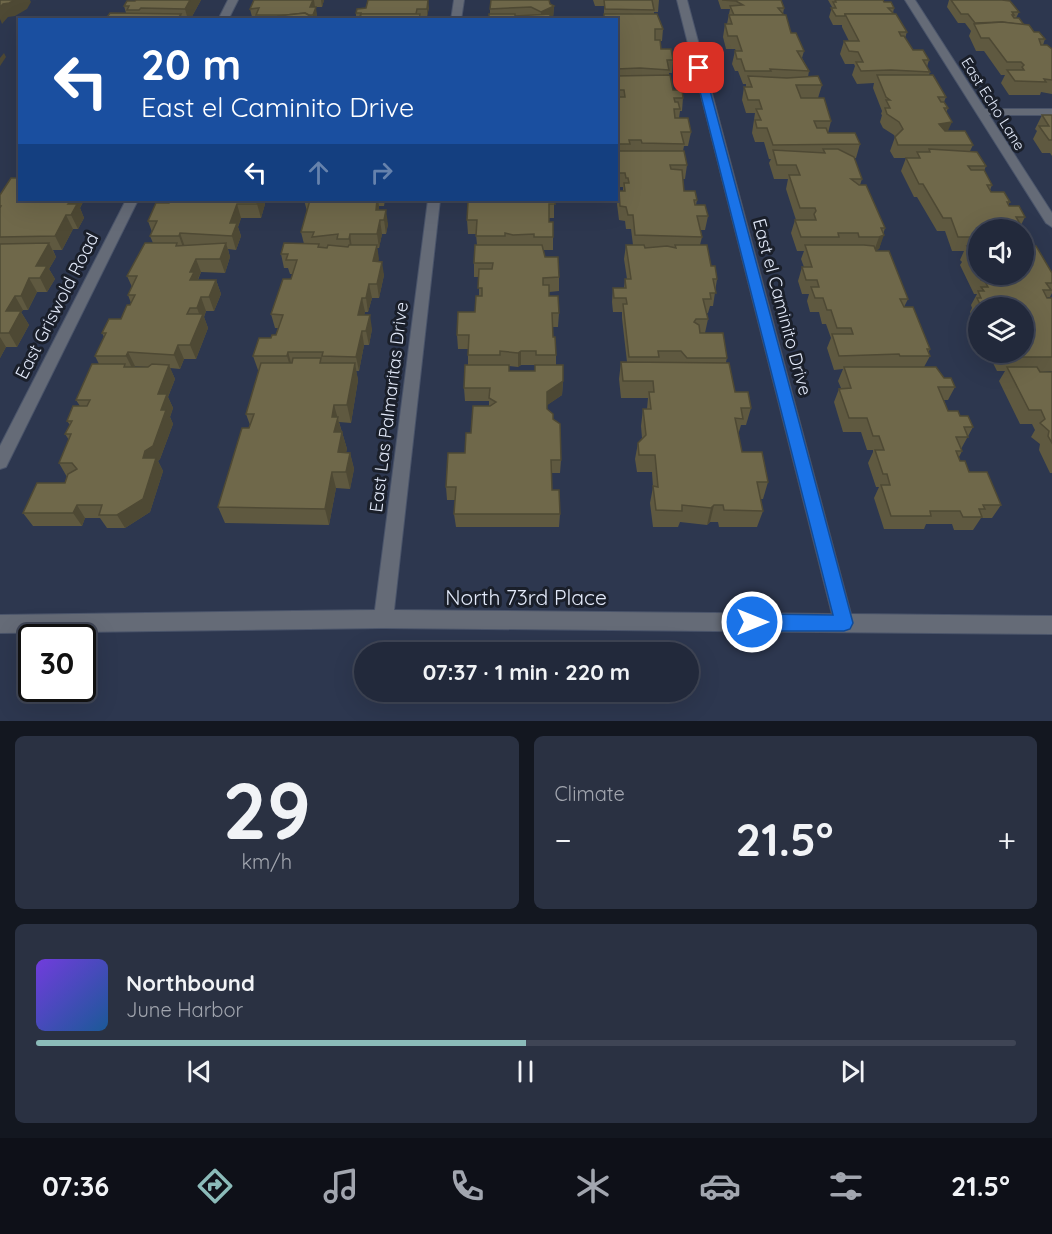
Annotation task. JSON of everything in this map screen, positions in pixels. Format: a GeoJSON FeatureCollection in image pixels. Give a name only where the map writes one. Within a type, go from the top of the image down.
{"type":"FeatureCollection","features":[{"type":"Feature","properties":{"kind":"street"},"geometry":{"type":"LineString","coordinates":[[224,18],[233,0]]}},
{"type":"Feature","properties":{"kind":"street"},"geometry":{"type":"LineString","coordinates":[[456,18],[459,0]]}},
{"type":"Feature","properties":{"kind":"street","name":"East el Caminito Drive"},"geometry":{"type":"LineString","coordinates":[[682,0],[844,623]]}},
{"type":"Feature","properties":{"kind":"street","name":"East Echo Lane"},"geometry":{"type":"LineString","coordinates":[[910,0],[1052,224]]}},
{"type":"Feature","properties":{"kind":"street"},"geometry":{"type":"LineString","coordinates":[[980,112],[1052,112]]}},
{"type":"Feature","properties":{"kind":"street","name":"East Griswold Road"},"geometry":{"type":"LineString","coordinates":[[0,462],[131,201]]}},
{"type":"Feature","properties":{"kind":"street","name":"East Las Palmaritas Drive"},"geometry":{"type":"LineString","coordinates":[[384,619],[434,201]]}},
{"type":"Feature","properties":{"kind":"street","name":"North 73rd Place"},"geometry":{"type":"LineString","coordinates":[[0,624],[384,619],[1052,625]]}},
{"type":"Feature","properties":{"kind":"building"},"geometry":{"type":"Polygon","coordinates":[[[0,0],[15,0],[0,7],[0,0]]]}},
{"type":"Feature","properties":{"kind":"building"},"geometry":{"type":"Polygon","coordinates":[[[190,0],[185,9],[127,10],[129,6],[124,6],[127,1],[190,0]]]}},
{"type":"Feature","properties":{"kind":"building"},"geometry":{"type":"Polygon","coordinates":[[[254,0],[313,0],[310,7],[316,7],[313,15],[305,13],[256,15],[259,8],[250,9],[254,0]]]}},
{"type":"Feature","properties":{"kind":"building"},"geometry":{"type":"Polygon","coordinates":[[[368,0],[428,0],[427,9],[417,9],[416,14],[361,14],[360,16],[361,13],[356,13],[357,9],[366,8],[368,0]]]}},
{"type":"Feature","properties":{"kind":"building"},"geometry":{"type":"Polygon","coordinates":[[[491,0],[549,0],[554,6],[541,12],[531,7],[490,9],[491,0]]]}},
{"type":"Feature","properties":{"kind":"building"},"geometry":{"type":"Polygon","coordinates":[[[604,0],[652,0],[654,10],[605,9],[604,0]]]}},
{"type":"Feature","properties":{"kind":"building"},"geometry":{"type":"Polygon","coordinates":[[[722,0],[781,0],[784,8],[778,8],[784,15],[734,15],[730,6],[743,5],[736,1],[722,0]]]}},
{"type":"Feature","properties":{"kind":"building"},"geometry":{"type":"Polygon","coordinates":[[[835,0],[883,0],[891,2],[894,8],[888,8],[894,14],[836,16],[831,8],[836,8],[833,2],[836,2],[835,0]]]}},
{"type":"Feature","properties":{"kind":"building"},"geometry":{"type":"Polygon","coordinates":[[[951,0],[1010,1],[1019,12],[1012,12],[1014,15],[1012,15],[1014,18],[1019,18],[1024,25],[1002,22],[975,23],[968,14],[961,14],[951,0]]]}},
{"type":"Feature","properties":{"kind":"building"},"geometry":{"type":"Polygon","coordinates":[[[110,13],[181,14],[178,18],[106,18],[110,13]]]}},
{"type":"Feature","properties":{"kind":"building"},"geometry":{"type":"Polygon","coordinates":[[[305,13],[313,18],[278,18],[278,16],[305,13]]]}},
{"type":"Feature","properties":{"kind":"building"},"geometry":{"type":"Polygon","coordinates":[[[361,14],[420,14],[419,18],[360,18],[361,14]]]}},
{"type":"Feature","properties":{"kind":"building"},"geometry":{"type":"Polygon","coordinates":[[[489,14],[515,14],[515,16],[550,14],[550,18],[489,18],[489,14]]]}},
{"type":"Feature","properties":{"kind":"building"},"geometry":{"type":"Polygon","coordinates":[[[604,14],[657,14],[663,29],[655,29],[655,40],[660,40],[661,49],[671,49],[673,60],[667,60],[669,70],[618,69],[618,18],[604,18],[604,14]]]}},
{"type":"Feature","properties":{"kind":"building"},"geometry":{"type":"Polygon","coordinates":[[[845,14],[896,14],[907,32],[899,32],[901,36],[904,36],[913,50],[923,50],[929,60],[923,60],[930,72],[861,71],[856,62],[863,62],[858,52],[849,51],[844,41],[859,41],[845,14]]]}},
{"type":"Feature","properties":{"kind":"building"},"geometry":{"type":"Polygon","coordinates":[[[729,15],[786,15],[791,33],[796,33],[804,51],[797,51],[809,71],[770,69],[771,71],[745,71],[735,51],[742,51],[737,36],[728,36],[725,24],[732,24],[729,15]]]}},
{"type":"Feature","properties":{"kind":"building"},"geometry":{"type":"Polygon","coordinates":[[[1002,22],[1029,25],[1034,32],[1039,32],[1045,39],[1039,39],[1041,45],[1047,45],[1052,49],[1052,80],[1044,79],[1046,82],[1015,81],[1007,70],[1024,70],[1022,67],[1024,65],[1021,62],[1007,62],[989,38],[981,38],[974,24],[1002,22]]]}},
{"type":"Feature","properties":{"kind":"building"},"geometry":{"type":"Polygon","coordinates":[[[670,75],[673,90],[682,90],[683,98],[674,98],[680,109],[674,109],[675,118],[688,118],[691,132],[681,132],[684,144],[642,143],[641,140],[629,140],[630,144],[618,144],[618,97],[625,97],[624,90],[618,90],[618,76],[670,75]]]}},
{"type":"Feature","properties":{"kind":"building"},"geometry":{"type":"Polygon","coordinates":[[[877,75],[933,75],[946,97],[938,97],[948,108],[944,108],[952,122],[939,124],[945,131],[965,131],[973,145],[898,145],[895,137],[903,129],[899,122],[887,114],[885,108],[890,108],[886,100],[890,100],[886,97],[877,75]]]}},
{"type":"Feature","properties":{"kind":"building"},"geometry":{"type":"Polygon","coordinates":[[[748,76],[787,78],[818,76],[822,85],[796,85],[801,98],[824,98],[831,121],[814,121],[817,128],[826,128],[828,133],[855,133],[860,144],[773,145],[767,128],[757,128],[755,120],[761,120],[756,109],[762,109],[759,100],[748,100],[744,87],[752,87],[748,76]]]}},
{"type":"Feature","properties":{"kind":"building"},"geometry":{"type":"Polygon","coordinates":[[[1042,115],[1052,115],[1052,140],[1049,140],[1039,126],[1049,126],[1042,115]]]}},
{"type":"Feature","properties":{"kind":"building"},"geometry":{"type":"Polygon","coordinates":[[[823,149],[838,149],[854,157],[862,179],[851,179],[859,185],[866,185],[885,228],[881,228],[884,235],[859,237],[858,233],[838,233],[839,237],[801,237],[795,220],[816,220],[814,214],[816,211],[815,208],[800,208],[789,175],[800,175],[796,165],[777,165],[773,150],[825,153],[823,149]]]}},
{"type":"Feature","properties":{"kind":"building"},"geometry":{"type":"Polygon","coordinates":[[[929,149],[977,152],[986,166],[968,166],[971,170],[984,170],[992,185],[987,185],[991,192],[1004,192],[1010,202],[1007,202],[1009,206],[1019,206],[1025,217],[968,219],[968,237],[958,237],[951,218],[943,218],[923,184],[919,184],[906,158],[920,158],[917,152],[930,152],[929,149]]]}},
{"type":"Feature","properties":{"kind":"building"},"geometry":{"type":"Polygon","coordinates":[[[618,151],[684,151],[687,165],[670,165],[671,169],[682,170],[684,191],[695,191],[697,200],[694,200],[695,205],[705,205],[708,216],[697,216],[702,237],[635,235],[633,215],[628,215],[626,207],[620,206],[619,191],[625,191],[624,183],[629,183],[625,173],[618,173],[618,151]]]}},
{"type":"Feature","properties":{"kind":"building"},"geometry":{"type":"Polygon","coordinates":[[[11,178],[18,178],[18,201],[70,201],[68,204],[77,204],[71,215],[66,215],[55,236],[0,237],[0,195],[11,178]]]}},
{"type":"Feature","properties":{"kind":"building"},"geometry":{"type":"Polygon","coordinates":[[[170,201],[258,201],[257,204],[237,204],[230,223],[237,223],[232,236],[180,233],[179,236],[150,236],[157,221],[148,221],[156,203],[170,201]]]}},
{"type":"Feature","properties":{"kind":"building"},"geometry":{"type":"Polygon","coordinates":[[[310,201],[377,201],[376,210],[386,210],[384,220],[380,220],[377,234],[350,234],[349,239],[337,239],[338,234],[312,237],[314,232],[301,232],[310,201]]]}},
{"type":"Feature","properties":{"kind":"building"},"geometry":{"type":"Polygon","coordinates":[[[554,201],[555,204],[549,204],[549,222],[553,222],[553,237],[505,233],[505,236],[476,236],[477,220],[467,220],[468,202],[554,201]]]}},
{"type":"Feature","properties":{"kind":"building"},"geometry":{"type":"Polygon","coordinates":[[[49,243],[36,266],[47,266],[40,278],[29,278],[21,296],[15,296],[6,311],[21,311],[9,333],[0,333],[0,244],[49,243]]]}},
{"type":"Feature","properties":{"kind":"building"},"geometry":{"type":"Polygon","coordinates":[[[145,243],[177,243],[176,246],[226,243],[220,259],[196,259],[190,272],[194,272],[190,280],[216,280],[209,297],[201,297],[197,308],[190,308],[187,314],[203,314],[190,345],[178,345],[174,355],[128,352],[126,356],[95,356],[106,333],[102,333],[109,319],[121,319],[127,305],[130,305],[135,295],[128,295],[137,276],[127,276],[145,243]]]}},
{"type":"Feature","properties":{"kind":"building"},"geometry":{"type":"Polygon","coordinates":[[[284,243],[319,244],[318,247],[327,248],[328,245],[348,247],[349,245],[377,245],[373,261],[382,262],[377,284],[369,284],[366,298],[362,298],[358,315],[370,315],[366,331],[362,331],[356,357],[322,356],[323,352],[288,352],[287,356],[253,356],[259,338],[271,338],[272,335],[276,335],[283,315],[271,314],[283,279],[291,279],[297,260],[286,260],[288,254],[281,254],[284,243]]]}},
{"type":"Feature","properties":{"kind":"building"},"geometry":{"type":"Polygon","coordinates":[[[475,245],[542,245],[545,257],[558,257],[559,277],[543,278],[543,285],[549,285],[549,296],[558,296],[559,313],[552,313],[556,355],[536,355],[536,351],[518,353],[500,351],[500,355],[468,355],[469,335],[457,335],[458,312],[475,312],[476,296],[482,296],[482,288],[478,288],[479,269],[492,269],[493,263],[474,263],[475,245]]]}},
{"type":"Feature","properties":{"kind":"building"},"geometry":{"type":"Polygon","coordinates":[[[626,245],[644,245],[645,248],[667,246],[676,248],[675,245],[707,245],[711,266],[715,266],[717,279],[713,279],[716,293],[710,293],[711,299],[703,299],[708,319],[696,319],[694,322],[699,325],[700,333],[723,333],[727,358],[687,358],[681,351],[658,351],[659,357],[629,357],[623,304],[627,304],[626,298],[614,298],[613,288],[626,288],[625,279],[631,279],[626,245]]]}},
{"type":"Feature","properties":{"kind":"building"},"geometry":{"type":"Polygon","coordinates":[[[805,245],[864,245],[874,246],[876,251],[889,251],[908,299],[900,299],[904,307],[913,307],[930,349],[927,349],[930,356],[900,356],[899,354],[839,356],[832,334],[853,334],[851,328],[837,328],[831,310],[827,310],[823,298],[815,298],[811,287],[819,287],[817,280],[806,280],[802,267],[812,267],[805,245]]]}},
{"type":"Feature","properties":{"kind":"building"},"geometry":{"type":"Polygon","coordinates":[[[1034,246],[1036,246],[1052,273],[1052,283],[1046,283],[1051,290],[1043,290],[1047,298],[1052,298],[1052,357],[1034,357],[1034,297],[981,297],[978,291],[984,291],[981,287],[988,287],[987,285],[1034,285],[1034,246]]]}},
{"type":"Feature","properties":{"kind":"building"},"geometry":{"type":"Polygon","coordinates":[[[293,358],[321,358],[320,363],[355,363],[347,405],[334,405],[332,417],[338,417],[334,432],[342,432],[338,452],[350,453],[346,472],[332,472],[325,509],[218,507],[242,428],[249,428],[254,414],[246,414],[261,363],[292,363],[293,358]]]}},
{"type":"Feature","properties":{"kind":"building"},"geometry":{"type":"Polygon","coordinates":[[[621,362],[729,363],[735,392],[748,392],[751,408],[741,408],[743,419],[735,418],[742,452],[762,452],[768,482],[757,482],[763,511],[724,510],[723,505],[714,505],[711,508],[682,505],[682,511],[656,510],[653,486],[658,487],[655,455],[639,455],[638,443],[646,435],[643,409],[651,409],[649,392],[654,392],[653,381],[623,381],[621,362]]]}},
{"type":"Feature","properties":{"kind":"building"},"geometry":{"type":"Polygon","coordinates":[[[92,364],[125,364],[124,367],[169,365],[158,394],[167,394],[161,410],[166,410],[153,446],[145,451],[143,458],[156,458],[143,499],[117,515],[99,515],[102,505],[77,505],[73,513],[23,513],[37,483],[65,483],[68,474],[77,469],[72,463],[59,463],[71,434],[65,434],[72,421],[67,421],[73,406],[87,406],[90,400],[76,400],[92,364]]]}},
{"type":"Feature","properties":{"kind":"building"},"geometry":{"type":"Polygon","coordinates":[[[465,365],[509,365],[509,371],[535,371],[535,365],[563,365],[563,381],[547,392],[547,409],[553,414],[553,419],[560,424],[561,460],[551,460],[552,490],[559,490],[560,514],[454,514],[456,487],[446,487],[448,453],[465,453],[466,433],[471,433],[473,406],[490,406],[496,402],[489,398],[490,388],[464,388],[465,365]]]}},
{"type":"Feature","properties":{"kind":"building"},"geometry":{"type":"Polygon","coordinates":[[[844,367],[936,367],[944,378],[951,378],[955,387],[938,387],[948,411],[958,411],[960,416],[968,416],[973,427],[964,427],[968,437],[956,437],[962,451],[956,451],[960,461],[965,461],[969,472],[987,472],[1001,505],[983,505],[985,509],[979,509],[982,517],[963,517],[960,511],[930,511],[931,516],[891,516],[881,485],[890,485],[887,474],[883,474],[875,450],[884,450],[879,436],[873,436],[867,418],[849,418],[839,389],[851,388],[844,367]]]}},
{"type":"Feature","properties":{"kind":"building"},"geometry":{"type":"Polygon","coordinates":[[[1007,367],[1037,367],[1040,372],[1052,372],[1052,443],[1048,436],[1049,431],[1040,423],[1045,419],[1041,410],[1029,410],[1007,367]]]}},
{"type":"Feature","properties":{"kind":"route"},"geometry":{"type":"LineString","coordinates":[[699,68],[844,623],[752,622]]}}]}
